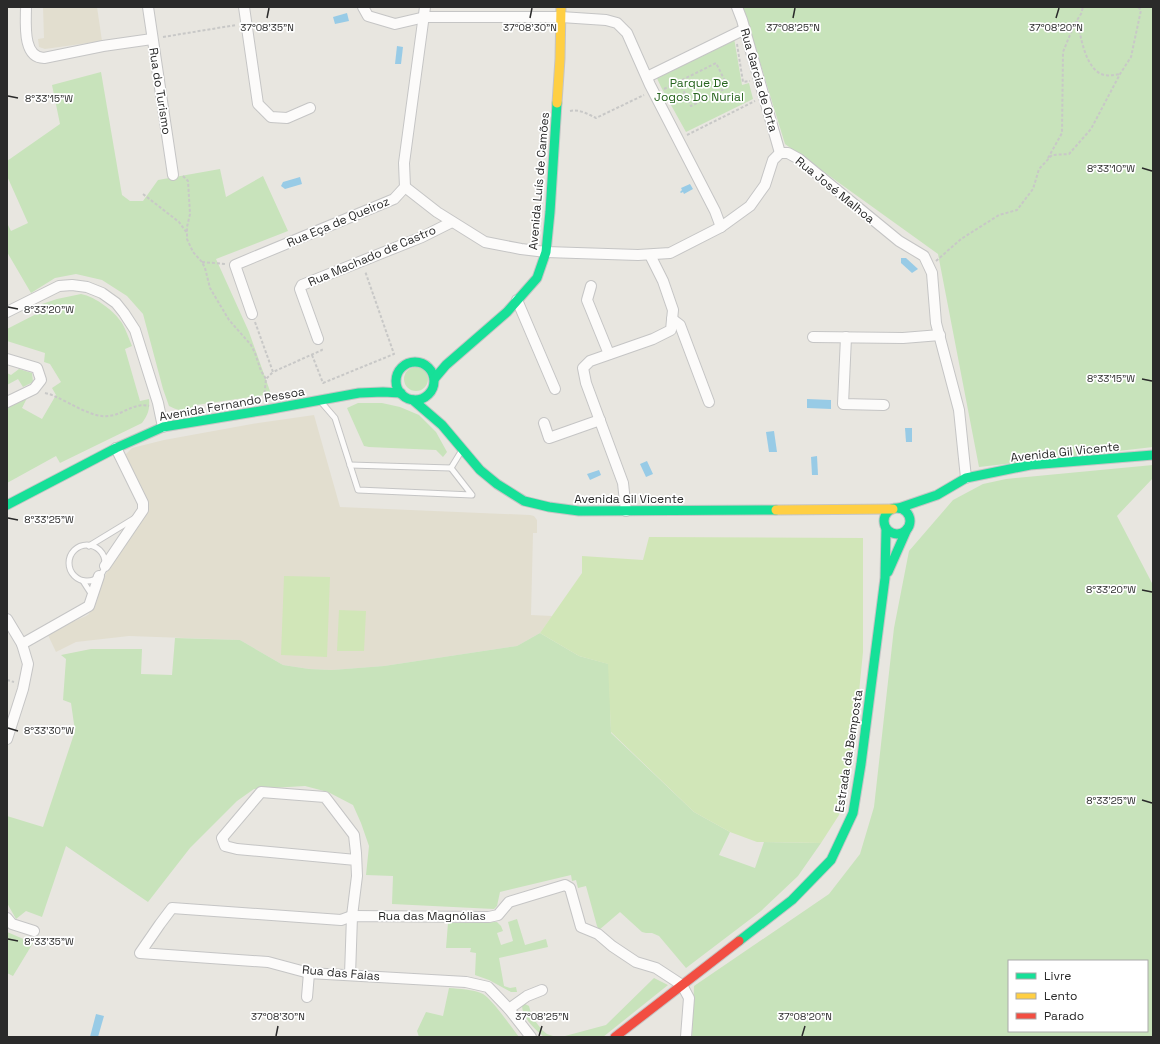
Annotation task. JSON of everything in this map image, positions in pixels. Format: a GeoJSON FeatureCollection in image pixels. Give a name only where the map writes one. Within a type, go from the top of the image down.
{"type":"FeatureCollection","features":[{"type":"Feature","properties":{"kind":"street"},"geometry":{"type":"LineString","coordinates":[[26,7],[27,43],[34,56],[39,58],[152,39]]}},
{"type":"Feature","properties":{"kind":"street","name":"Rua do Turismo"},"geometry":{"type":"LineString","coordinates":[[148,7],[173,175]]}},
{"type":"Feature","properties":{"kind":"street"},"geometry":{"type":"LineString","coordinates":[[244,7],[258,104],[271,116],[287,118],[310,108]]}},
{"type":"Feature","properties":{"kind":"street"},"geometry":{"type":"LineString","coordinates":[[363,7],[368,16],[395,24],[425,12],[561,12],[617,23],[627,33],[647,77],[658,90],[715,211],[721,227]]}},
{"type":"Feature","properties":{"kind":"street","name":"Rua Garcia de Orta"},"geometry":{"type":"LineString","coordinates":[[737,7],[745,29],[780,153]]}},
{"type":"Feature","properties":{"kind":"street"},"geometry":{"type":"LineString","coordinates":[[405,187],[404,163],[425,12]]}},
{"type":"Feature","properties":{"kind":"street","name":"Avenida Luís de Camões"},"geometry":{"type":"LineString","coordinates":[[434,378],[446,365],[507,312],[536,278],[546,252],[557,113],[561,12]]}},
{"type":"Feature","properties":{"kind":"street"},"geometry":{"type":"LineString","coordinates":[[647,77],[745,29]]}},
{"type":"Feature","properties":{"kind":"street","name":"Rua José Malhoa"},"geometry":{"type":"LineString","coordinates":[[405,187],[436,212],[484,242],[546,252],[638,256],[670,253],[721,227],[750,206],[765,185],[769,168],[773,160],[780,153],[788,153],[800,159],[899,241],[924,256],[932,273],[936,323],[959,410],[966,478]]}},
{"type":"Feature","properties":{"kind":"street","name":"Rua Eça de Queiroz"},"geometry":{"type":"LineString","coordinates":[[235,266],[394,199],[405,187]]}},
{"type":"Feature","properties":{"kind":"street","name":"Rua Machado de Castro"},"geometry":{"type":"LineString","coordinates":[[318,339],[300,289],[302,285],[422,237],[452,222]]}},
{"type":"Feature","properties":{"kind":"street"},"geometry":{"type":"LineString","coordinates":[[626,511],[622,483],[586,383],[583,368],[590,361],[653,339],[671,330],[673,310],[663,281],[650,254]]}},
{"type":"Feature","properties":{"kind":"street"},"geometry":{"type":"LineString","coordinates":[[235,266],[252,314]]}},
{"type":"Feature","properties":{"kind":"street"},"geometry":{"type":"LineString","coordinates":[[7,312],[59,286],[72,285],[88,287],[102,293],[116,303],[135,330],[158,403],[163,427]]}},
{"type":"Feature","properties":{"kind":"street"},"geometry":{"type":"LineString","coordinates":[[591,286],[587,300],[609,354]]}},
{"type":"Feature","properties":{"kind":"street"},"geometry":{"type":"LineString","coordinates":[[517,300],[555,389]]}},
{"type":"Feature","properties":{"kind":"street"},"geometry":{"type":"LineString","coordinates":[[672,319],[680,325],[709,402]]}},
{"type":"Feature","properties":{"kind":"street"},"geometry":{"type":"LineString","coordinates":[[813,337],[903,338],[940,335]]}},
{"type":"Feature","properties":{"kind":"street"},"geometry":{"type":"LineString","coordinates":[[846,337],[844,404],[884,405]]}},
{"type":"Feature","properties":{"kind":"street"},"geometry":{"type":"LineString","coordinates":[[424,364],[464,349]]}},
{"type":"Feature","properties":{"kind":"street"},"geometry":{"type":"LineString","coordinates":[[7,359],[37,368],[41,380],[34,389],[7,402]]}},
{"type":"Feature","properties":{"kind":"street"},"geometry":{"type":"LineString","coordinates":[[413,400],[418,400],[427,396],[432,391],[434,385],[433,372],[429,367],[418,362],[406,364],[401,368],[398,373],[396,384],[404,396],[413,400],[442,424]]}},
{"type":"Feature","properties":{"kind":"street"},"geometry":{"type":"LineString","coordinates":[[359,393],[376,387],[398,373]]}},
{"type":"Feature","properties":{"kind":"street"},"geometry":{"type":"LineString","coordinates":[[359,393],[401,393]]}},
{"type":"Feature","properties":{"kind":"street","name":"Avenida Fernando Pessoa"},"geometry":{"type":"LineString","coordinates":[[7,505],[116,448],[163,427],[359,393]]}},
{"type":"Feature","properties":{"kind":"street"},"geometry":{"type":"LineString","coordinates":[[427,396],[442,424]]}},
{"type":"Feature","properties":{"kind":"street"},"geometry":{"type":"LineString","coordinates":[[544,423],[549,438],[600,420]]}},
{"type":"Feature","properties":{"kind":"street","name":"Avenida Gil Vicente"},"geometry":{"type":"LineString","coordinates":[[442,424],[480,470],[491,480],[524,501],[549,508],[570,511],[848,510]]}},
{"type":"Feature","properties":{"kind":"street"},"geometry":{"type":"LineString","coordinates":[[105,566],[143,510],[143,503],[116,448]]}},
{"type":"Feature","properties":{"kind":"street","name":"Avenida Gil Vicente"},"geometry":{"type":"LineString","coordinates":[[936,495],[966,478],[1030,465],[1153,455]]}},
{"type":"Feature","properties":{"kind":"street"},"geometry":{"type":"LineString","coordinates":[[885,578],[880,523],[889,510],[936,495]]}},
{"type":"Feature","properties":{"kind":"street"},"geometry":{"type":"LineString","coordinates":[[848,510],[880,523],[893,534],[896,534],[904,532],[936,495]]}},
{"type":"Feature","properties":{"kind":"street"},"geometry":{"type":"LineString","coordinates":[[848,510],[896,508],[906,512],[908,515],[908,526],[885,578]]}},
{"type":"Feature","properties":{"kind":"street"},"geometry":{"type":"LineString","coordinates":[[22,644],[89,606],[99,576]]}},
{"type":"Feature","properties":{"kind":"street","name":"Estrada da Bemposta"},"geometry":{"type":"LineString","coordinates":[[619,1036],[792,900],[831,860],[852,813],[861,764],[885,578]]}},
{"type":"Feature","properties":{"kind":"street"},"geometry":{"type":"LineString","coordinates":[[7,619],[22,644],[28,664],[23,689],[7,739]]}},
{"type":"Feature","properties":{"kind":"street"},"geometry":{"type":"LineString","coordinates":[[350,975],[352,916],[356,876],[356,860],[356,853],[354,835],[325,797],[261,792],[222,838],[225,846],[237,849],[356,860]]}},
{"type":"Feature","properties":{"kind":"street","name":"Rua das Magnólias"},"geometry":{"type":"LineString","coordinates":[[160,924],[172,908],[341,920],[352,916],[489,917],[498,915],[509,902],[565,885],[570,888],[581,927],[598,934],[612,946],[636,962],[656,968],[682,985]]}},
{"type":"Feature","properties":{"kind":"street"},"geometry":{"type":"LineString","coordinates":[[7,918],[12,924],[34,931]]}},
{"type":"Feature","properties":{"kind":"street","name":"Rua das Faias"},"geometry":{"type":"LineString","coordinates":[[160,924],[140,953],[268,962],[309,973],[466,982],[488,987],[509,1009],[531,1037]]}},
{"type":"Feature","properties":{"kind":"street"},"geometry":{"type":"LineString","coordinates":[[307,997],[309,973]]}},
{"type":"Feature","properties":{"kind":"street"},"geometry":{"type":"LineString","coordinates":[[682,985],[689,998],[686,1037]]}},
{"type":"Feature","properties":{"kind":"street"},"geometry":{"type":"LineString","coordinates":[[509,1009],[527,996],[542,990]]}},
{"type":"Feature","properties":{"kind":"lane"},"geometry":{"type":"LineString","coordinates":[[320,400],[335,418],[358,490],[472,496],[451,468]]}},
{"type":"Feature","properties":{"kind":"lane"},"geometry":{"type":"LineString","coordinates":[[451,468],[462,449]]}},
{"type":"Feature","properties":{"kind":"lane"},"geometry":{"type":"LineString","coordinates":[[350,465],[451,468]]}},
{"type":"Feature","properties":{"kind":"lane"},"geometry":{"type":"LineString","coordinates":[[89,546],[138,516]]}},
{"type":"Feature","properties":{"kind":"lane"},"geometry":{"type":"LineString","coordinates":[[83,581],[94,580],[103,572],[105,560],[100,551],[95,547],[84,546],[78,548],[71,557],[70,563],[70,569],[73,574],[83,581],[93,596]]}},
{"type":"Feature","properties":{"kind":"path"},"geometry":{"type":"LineString","coordinates":[[1046,162],[1062,133],[1062,52],[1083,7]]}},
{"type":"Feature","properties":{"kind":"path"},"geometry":{"type":"LineString","coordinates":[[1138,7],[1141,10]]}},
{"type":"Feature","properties":{"kind":"path"},"geometry":{"type":"LineString","coordinates":[[929,267],[962,239],[998,215],[1017,210],[1033,189],[1039,169],[1052,155],[1068,154],[1091,129],[1120,74],[1131,57],[1141,10],[1145,7]]}},
{"type":"Feature","properties":{"kind":"path"},"geometry":{"type":"LineString","coordinates":[[1077,21],[1084,48],[1090,63],[1096,71],[1103,75],[1120,74]]}},
{"type":"Feature","properties":{"kind":"path"},"geometry":{"type":"LineString","coordinates":[[152,39],[246,24]]}},
{"type":"Feature","properties":{"kind":"path"},"geometry":{"type":"LineString","coordinates":[[735,33],[744,82],[750,81],[752,88]]}},
{"type":"Feature","properties":{"kind":"path"},"geometry":{"type":"LineString","coordinates":[[557,113],[574,110],[596,118],[679,82],[716,64],[728,88],[691,106],[679,82]]}},
{"type":"Feature","properties":{"kind":"path"},"geometry":{"type":"LineString","coordinates":[[686,136],[756,101],[754,94]]}},
{"type":"Feature","properties":{"kind":"path"},"geometry":{"type":"LineString","coordinates":[[173,175],[183,176],[188,181],[190,214],[187,234],[193,252],[202,262],[210,288],[228,320],[251,345],[256,353],[261,371],[266,379]]}},
{"type":"Feature","properties":{"kind":"path"},"geometry":{"type":"LineString","coordinates":[[143,194],[179,222],[187,234]]}},
{"type":"Feature","properties":{"kind":"path"},"geometry":{"type":"LineString","coordinates":[[312,355],[323,383],[394,354],[361,261]]}},
{"type":"Feature","properties":{"kind":"path"},"geometry":{"type":"LineString","coordinates":[[202,262],[235,266]]}},
{"type":"Feature","properties":{"kind":"path"},"geometry":{"type":"LineString","coordinates":[[252,314],[273,372]]}},
{"type":"Feature","properties":{"kind":"path"},"geometry":{"type":"LineString","coordinates":[[266,410],[264,395],[266,379],[273,372],[322,350],[318,339]]}},
{"type":"Feature","properties":{"kind":"path"},"geometry":{"type":"LineString","coordinates":[[35,387],[45,393],[102,416],[120,414],[136,406],[151,406]]}},
{"type":"Feature","properties":{"kind":"shaded area"},"geometry":{"type":"Polygon","coordinates":[[[43,7],[97,7],[102,41],[45,49],[39,47],[38,39],[44,38],[43,7]]]}},
{"type":"Feature","properties":{"kind":"shaded area"},"geometry":{"type":"Polygon","coordinates":[[[314,415],[340,507],[534,516],[537,520],[537,533],[533,533],[531,615],[552,616],[540,633],[517,646],[384,666],[332,670],[309,669],[283,665],[240,640],[129,636],[76,642],[56,652],[47,633],[89,614],[97,601],[100,587],[109,567],[143,518],[124,461],[125,455],[132,448],[164,440],[258,423],[314,415]]]}},
{"type":"Feature","properties":{"kind":"green space"},"geometry":{"type":"Polygon","coordinates":[[[743,7],[1153,7],[1153,447],[979,467],[938,254],[785,144],[743,7]]]}},
{"type":"Feature","properties":{"kind":"green space","name":"Parque De Jogos Do Nurial"},"geometry":{"type":"Polygon","coordinates":[[[734,38],[742,85],[749,83],[753,99],[686,132],[656,76],[734,38]]]}},
{"type":"Feature","properties":{"kind":"green space"},"geometry":{"type":"Polygon","coordinates":[[[101,72],[122,195],[130,201],[143,201],[158,180],[220,169],[226,197],[263,176],[288,231],[216,259],[249,332],[271,394],[196,405],[189,409],[183,410],[169,406],[143,314],[127,296],[102,280],[76,274],[55,278],[31,293],[7,252],[7,223],[11,231],[28,223],[7,176],[7,161],[60,124],[52,85],[101,72]]]}},
{"type":"Feature","properties":{"kind":"green space"},"geometry":{"type":"Polygon","coordinates":[[[81,294],[93,298],[104,305],[122,323],[132,346],[125,349],[140,401],[149,399],[149,409],[147,415],[142,423],[60,463],[56,456],[7,483],[7,407],[24,398],[27,398],[22,408],[42,419],[56,395],[52,388],[61,382],[50,364],[44,362],[45,353],[7,341],[7,329],[44,310],[42,304],[81,294]]]}},
{"type":"Feature","properties":{"kind":"green space"},"geometry":{"type":"Polygon","coordinates":[[[416,367],[425,370],[428,379],[425,388],[416,391],[407,388],[404,379],[407,370],[416,367]]]}},
{"type":"Feature","properties":{"kind":"green space"},"geometry":{"type":"Polygon","coordinates":[[[19,369],[32,373],[33,382],[23,387],[18,379],[7,385],[7,373],[11,375],[19,369]]]}},
{"type":"Feature","properties":{"kind":"green space"},"geometry":{"type":"Polygon","coordinates":[[[358,403],[382,403],[400,407],[419,415],[436,432],[447,452],[443,457],[436,450],[364,446],[347,408],[358,403]]]}},
{"type":"Feature","properties":{"kind":"green space"},"geometry":{"type":"Polygon","coordinates":[[[1153,465],[1153,478],[1117,516],[1153,585],[1153,1037],[692,1037],[694,986],[829,894],[860,854],[874,807],[894,628],[909,551],[953,500],[983,484],[1006,479],[1153,465]]]}},
{"type":"Feature","properties":{"kind":"green space"},"geometry":{"type":"Polygon","coordinates":[[[649,537],[863,538],[863,652],[855,732],[847,787],[839,815],[821,843],[757,842],[730,832],[694,812],[611,732],[608,664],[579,656],[540,633],[582,573],[582,556],[643,560],[649,537]]]}},
{"type":"Feature","properties":{"kind":"green space"},"geometry":{"type":"Polygon","coordinates":[[[284,576],[330,577],[327,657],[281,655],[284,576]]]}},
{"type":"Feature","properties":{"kind":"green space"},"geometry":{"type":"Polygon","coordinates":[[[339,610],[366,611],[364,651],[337,651],[339,610]]]}},
{"type":"Feature","properties":{"kind":"green space"},"geometry":{"type":"Polygon","coordinates":[[[540,633],[579,656],[609,664],[611,733],[694,812],[730,832],[719,855],[755,868],[764,842],[821,843],[798,876],[761,911],[686,968],[659,936],[652,933],[642,932],[620,912],[599,930],[586,886],[578,888],[576,880],[572,881],[571,875],[500,892],[497,906],[494,909],[392,904],[393,876],[366,875],[369,846],[353,805],[328,792],[305,786],[254,789],[237,801],[190,848],[148,902],[66,846],[42,917],[26,911],[16,919],[7,903],[7,816],[43,827],[75,731],[71,703],[63,700],[66,659],[61,655],[91,649],[142,649],[141,674],[172,675],[175,638],[240,640],[283,665],[309,669],[332,670],[384,666],[517,646],[540,633]]]}},
{"type":"Feature","properties":{"kind":"green space"},"geometry":{"type":"Polygon","coordinates":[[[517,919],[525,945],[546,939],[548,947],[499,958],[504,986],[510,988],[516,987],[517,992],[511,992],[489,980],[475,975],[476,953],[470,952],[471,948],[446,948],[448,923],[497,922],[503,931],[497,933],[501,945],[513,941],[508,922],[517,919]]]}},
{"type":"Feature","properties":{"kind":"green space"},"geometry":{"type":"Polygon","coordinates":[[[7,932],[33,943],[13,976],[7,973],[7,932]]]}},
{"type":"Feature","properties":{"kind":"green space"},"geometry":{"type":"Polygon","coordinates":[[[654,978],[668,985],[603,1037],[556,1037],[606,1025],[654,978]]]}},
{"type":"Feature","properties":{"kind":"green space"},"geometry":{"type":"Polygon","coordinates":[[[449,988],[470,990],[483,994],[496,1007],[519,1037],[419,1037],[417,1031],[426,1012],[443,1016],[449,988]]]}},
{"type":"Feature","properties":{"kind":"green space"},"geometry":{"type":"Polygon","coordinates":[[[525,1004],[529,1006],[532,1017],[542,1030],[547,1034],[556,1037],[544,1037],[533,1027],[527,1019],[522,1006],[525,1004]]]}},
{"type":"Feature","properties":{"kind":"water"},"geometry":{"type":"Polygon","coordinates":[[[347,13],[349,21],[335,24],[333,17],[347,13]]]}},
{"type":"Feature","properties":{"kind":"water"},"geometry":{"type":"Polygon","coordinates":[[[397,46],[403,47],[401,64],[395,64],[397,46]]]}},
{"type":"Feature","properties":{"kind":"water"},"geometry":{"type":"Polygon","coordinates":[[[300,177],[302,184],[285,189],[281,186],[283,182],[300,177]]]}},
{"type":"Feature","properties":{"kind":"water"},"geometry":{"type":"Polygon","coordinates":[[[690,184],[693,189],[684,194],[683,192],[680,192],[682,190],[681,188],[690,184]]]}},
{"type":"Feature","properties":{"kind":"water"},"geometry":{"type":"Polygon","coordinates":[[[901,258],[906,258],[918,269],[912,273],[901,263],[901,258]]]}},
{"type":"Feature","properties":{"kind":"water"},"geometry":{"type":"Polygon","coordinates":[[[807,399],[831,400],[831,409],[807,408],[807,399]]]}},
{"type":"Feature","properties":{"kind":"water"},"geometry":{"type":"Polygon","coordinates":[[[905,428],[912,428],[912,442],[906,442],[905,428]]]}},
{"type":"Feature","properties":{"kind":"water"},"geometry":{"type":"Polygon","coordinates":[[[774,431],[777,452],[769,452],[766,432],[774,431]]]}},
{"type":"Feature","properties":{"kind":"water"},"geometry":{"type":"Polygon","coordinates":[[[817,456],[818,475],[812,475],[811,457],[817,456]]]}},
{"type":"Feature","properties":{"kind":"water"},"geometry":{"type":"Polygon","coordinates":[[[647,461],[653,474],[646,477],[640,464],[647,461]]]}},
{"type":"Feature","properties":{"kind":"water"},"geometry":{"type":"Polygon","coordinates":[[[599,470],[601,475],[590,480],[587,474],[599,470]]]}},
{"type":"Feature","properties":{"kind":"water"},"geometry":{"type":"Polygon","coordinates":[[[96,1014],[104,1016],[98,1037],[90,1037],[96,1014]]]}},
{"type":"Feature","properties":{"kind":"traffic: fast"},"geometry":{"type":"LineString","coordinates":[[435,378],[446,365],[507,312],[537,278],[546,252],[557,103]]}},
{"type":"Feature","properties":{"kind":"traffic: fast"},"geometry":{"type":"LineString","coordinates":[[411,362],[419,362],[429,367],[433,374],[434,381],[433,388],[429,395],[419,400],[411,400],[401,395],[399,392],[396,385],[396,377],[401,367],[404,365],[411,362]]}},
{"type":"Feature","properties":{"kind":"traffic: fast"},"geometry":{"type":"LineString","coordinates":[[7,505],[116,448],[163,427],[359,393],[401,393]]}},
{"type":"Feature","properties":{"kind":"traffic: fast"},"geometry":{"type":"LineString","coordinates":[[413,400],[442,425],[480,470],[497,484],[524,501],[549,507],[579,511],[776,510]]}},
{"type":"Feature","properties":{"kind":"traffic: fast"},"geometry":{"type":"LineString","coordinates":[[899,508],[937,495],[966,478],[1030,465],[1153,455]]}},
{"type":"Feature","properties":{"kind":"traffic: fast"},"geometry":{"type":"LineString","coordinates":[[897,508],[906,512],[910,521],[906,530],[897,534],[888,530],[884,521],[888,512],[897,508]]}},
{"type":"Feature","properties":{"kind":"traffic: fast"},"geometry":{"type":"LineString","coordinates":[[739,941],[792,900],[831,860],[853,813],[861,764],[885,578],[886,529]]}},
{"type":"Feature","properties":{"kind":"traffic: fast"},"geometry":{"type":"LineString","coordinates":[[888,572],[907,529]]}},
{"type":"Feature","properties":{"kind":"traffic: slow"},"geometry":{"type":"LineString","coordinates":[[557,103],[561,7]]}},
{"type":"Feature","properties":{"kind":"traffic: slow"},"geometry":{"type":"LineString","coordinates":[[776,510],[893,509]]}},
{"type":"Feature","properties":{"kind":"traffic: jam"},"geometry":{"type":"LineString","coordinates":[[615,1037],[739,941]]}}]}
